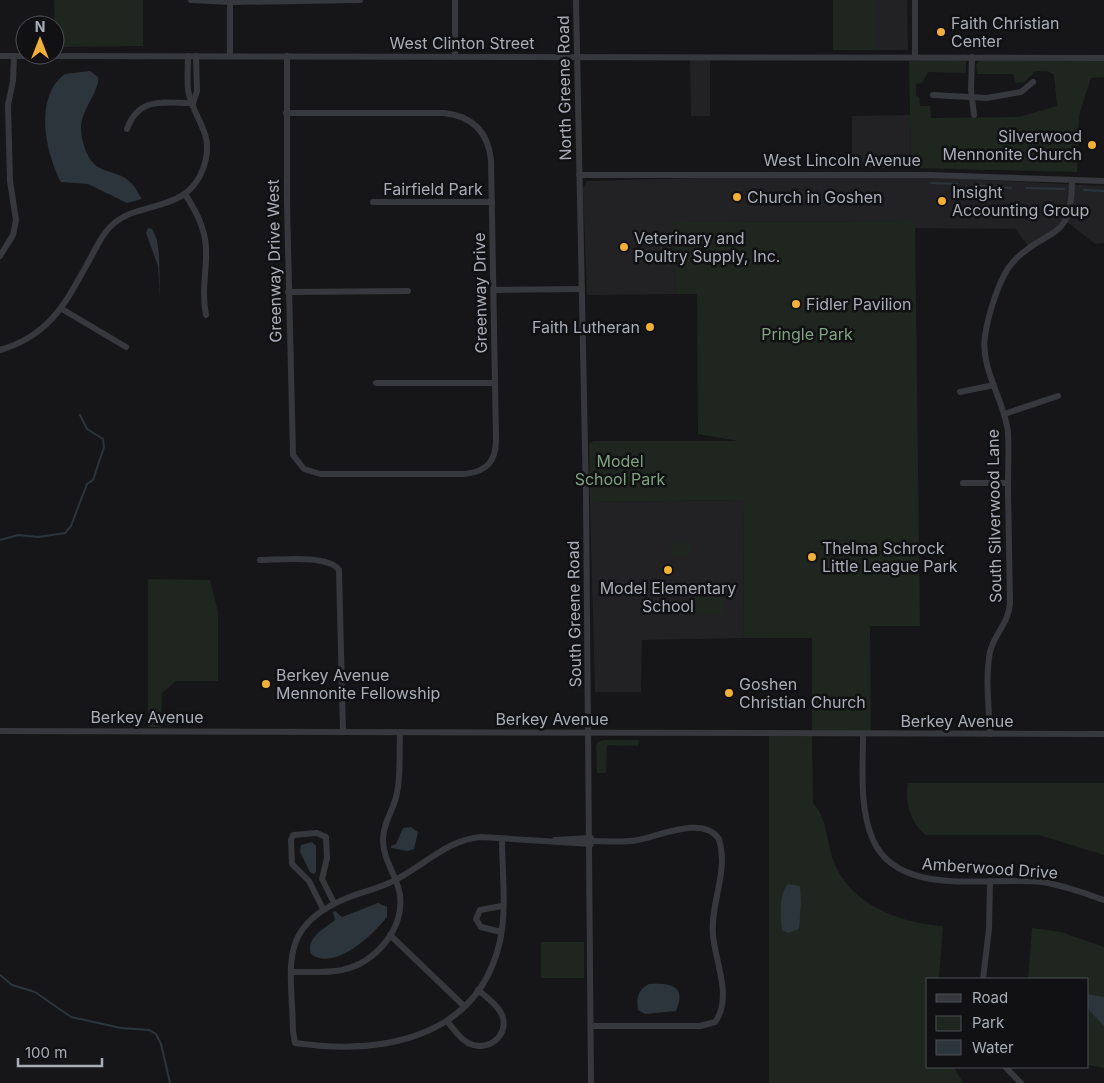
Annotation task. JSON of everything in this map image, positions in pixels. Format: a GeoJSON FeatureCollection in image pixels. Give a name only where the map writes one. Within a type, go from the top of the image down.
{"type":"FeatureCollection","features":[{"type":"Feature","properties":{"kind":"street"},"geometry":{"type":"LineString","coordinates":[[455,0],[455,57]]}},
{"type":"Feature","properties":{"kind":"street","name":"North Greene Road"},"geometry":{"type":"LineString","coordinates":[[576,0],[579,175]]}},
{"type":"Feature","properties":{"kind":"street"},"geometry":{"type":"LineString","coordinates":[[914,0],[915,57]]}},
{"type":"Feature","properties":{"kind":"street"},"geometry":{"type":"LineString","coordinates":[[191,1],[360,1]]}},
{"type":"Feature","properties":{"kind":"street"},"geometry":{"type":"LineString","coordinates":[[230,2],[230,56]]}},
{"type":"Feature","properties":{"kind":"street","name":"West Clinton Street"},"geometry":{"type":"LineString","coordinates":[[0,56],[1104,58]]}},
{"type":"Feature","properties":{"kind":"street"},"geometry":{"type":"LineString","coordinates":[[0,256],[13,235],[16,220],[10,182],[8,105],[13,80],[14,56]]}},
{"type":"Feature","properties":{"kind":"street"},"geometry":{"type":"LineString","coordinates":[[0,350],[18,345],[38,332],[62,309],[110,227],[124,218],[185,194],[197,182],[208,150],[206,137],[188,91],[188,56]]}},
{"type":"Feature","properties":{"kind":"street"},"geometry":{"type":"LineString","coordinates":[[193,103],[197,91],[196,56]]}},
{"type":"Feature","properties":{"kind":"street","name":"Greenway Drive West"},"geometry":{"type":"LineString","coordinates":[[287,56],[288,292],[292,448],[298,464],[310,472],[320,474],[465,474],[479,471],[489,466]]}},
{"type":"Feature","properties":{"kind":"street"},"geometry":{"type":"LineString","coordinates":[[972,57],[974,115]]}},
{"type":"Feature","properties":{"kind":"street"},"geometry":{"type":"LineString","coordinates":[[933,95],[972,98],[1016,93],[1033,82]]}},
{"type":"Feature","properties":{"kind":"street"},"geometry":{"type":"LineString","coordinates":[[127,129],[132,117],[138,110],[149,104],[193,103]]}},
{"type":"Feature","properties":{"kind":"street","name":"Greenway Drive"},"geometry":{"type":"LineString","coordinates":[[286,114],[444,113],[461,116],[475,124],[484,134],[490,151],[494,290],[495,452],[489,466]]}},
{"type":"Feature","properties":{"kind":"street","name":"West Lincoln Avenue"},"geometry":{"type":"LineString","coordinates":[[579,175],[881,174],[1104,181]]}},
{"type":"Feature","properties":{"kind":"street","name":"South Greene Road"},"geometry":{"type":"LineString","coordinates":[[579,175],[590,733],[591,1083]]}},
{"type":"Feature","properties":{"kind":"street","name":"South Silverwood Lane"},"geometry":{"type":"LineString","coordinates":[[990,734],[990,651],[996,636],[1007,621],[1010,609],[1008,431],[985,358],[984,345],[987,327],[1002,280],[1017,258],[1064,224],[1071,210],[1072,180]]}},
{"type":"Feature","properties":{"kind":"street"},"geometry":{"type":"LineString","coordinates":[[185,194],[199,217],[206,242],[203,294],[206,314]]}},
{"type":"Feature","properties":{"kind":"street","name":"Fairfield Park"},"geometry":{"type":"LineString","coordinates":[[373,202],[492,202]]}},
{"type":"Feature","properties":{"kind":"street"},"geometry":{"type":"LineString","coordinates":[[494,290],[582,290]]}},
{"type":"Feature","properties":{"kind":"street"},"geometry":{"type":"LineString","coordinates":[[288,292],[408,291]]}},
{"type":"Feature","properties":{"kind":"street"},"geometry":{"type":"LineString","coordinates":[[62,309],[126,347]]}},
{"type":"Feature","properties":{"kind":"street"},"geometry":{"type":"LineString","coordinates":[[376,383],[495,383]]}},
{"type":"Feature","properties":{"kind":"street"},"geometry":{"type":"LineString","coordinates":[[960,392],[994,385]]}},
{"type":"Feature","properties":{"kind":"street"},"geometry":{"type":"LineString","coordinates":[[1004,414],[1058,396]]}},
{"type":"Feature","properties":{"kind":"street"},"geometry":{"type":"LineString","coordinates":[[963,484],[1008,483]]}},
{"type":"Feature","properties":{"kind":"street"},"geometry":{"type":"LineString","coordinates":[[260,560],[324,560],[336,566],[339,570],[343,732]]}},
{"type":"Feature","properties":{"kind":"street","name":"Berkey Avenue"},"geometry":{"type":"LineString","coordinates":[[0,731],[1104,734]]}},
{"type":"Feature","properties":{"kind":"street"},"geometry":{"type":"LineString","coordinates":[[292,972],[330,972],[354,966],[379,950],[390,935],[400,908],[400,895],[386,859],[383,834],[397,794],[400,732]]}},
{"type":"Feature","properties":{"kind":"street","name":"Amberwood Drive"},"geometry":{"type":"LineString","coordinates":[[863,734],[864,803],[871,835],[881,853],[903,871],[924,879],[1049,883],[1104,900]]}},
{"type":"Feature","properties":{"kind":"street"},"geometry":{"type":"LineString","coordinates":[[502,839],[501,932],[497,951],[483,982],[464,1006],[446,1021],[416,1037],[386,1044],[308,1045],[295,1043],[292,956],[297,937],[306,923],[324,909],[395,881],[442,849],[456,842],[481,837],[548,842],[631,841],[673,830],[709,830],[719,840],[722,869],[713,921],[714,943],[722,982],[721,1011],[715,1022],[700,1026],[592,1026]]}},
{"type":"Feature","properties":{"kind":"street"},"geometry":{"type":"LineString","coordinates":[[324,909],[309,880],[292,864],[291,840],[293,835],[317,833],[326,837],[327,858],[322,879],[334,904]]}},
{"type":"Feature","properties":{"kind":"street"},"geometry":{"type":"LineString","coordinates":[[984,978],[989,929],[990,881]]}},
{"type":"Feature","properties":{"kind":"street"},"geometry":{"type":"LineString","coordinates":[[501,932],[481,927],[476,919],[480,910],[502,906]]}},
{"type":"Feature","properties":{"kind":"street"},"geometry":{"type":"LineString","coordinates":[[390,935],[464,1006]]}},
{"type":"Feature","properties":{"kind":"street"},"geometry":{"type":"LineString","coordinates":[[446,1021],[466,1043],[477,1047],[488,1046],[496,1041],[502,1034],[504,1023],[502,1015],[478,990]]}},
{"type":"Feature","properties":{"kind":"street"},"geometry":{"type":"LineString","coordinates":[[1006,1068],[1021,1083]]}},
{"type":"Feature","properties":{"kind":"street"},"geometry":{"type":"LineString","coordinates":[[1011,1075],[1014,1083]]}},
{"type":"Feature","properties":{"kind":"shaded area"},"geometry":{"type":"Polygon","coordinates":[[[875,0],[907,0],[908,50],[875,50],[875,0]]]}},
{"type":"Feature","properties":{"kind":"shaded area"},"geometry":{"type":"Polygon","coordinates":[[[690,60],[710,60],[710,116],[691,116],[690,60]]]}},
{"type":"Feature","properties":{"kind":"shaded area"},"geometry":{"type":"Polygon","coordinates":[[[910,115],[911,168],[852,168],[852,116],[910,115]]]}},
{"type":"Feature","properties":{"kind":"shaded area"},"geometry":{"type":"Polygon","coordinates":[[[732,177],[946,178],[1104,186],[1104,243],[1095,244],[1066,221],[1030,248],[1015,229],[915,228],[914,221],[675,222],[676,294],[587,295],[583,188],[587,181],[732,177]]]}},
{"type":"Feature","properties":{"kind":"shaded area","name":"Model Elementary School"},"geometry":{"type":"Polygon","coordinates":[[[743,500],[744,638],[642,640],[641,692],[595,692],[590,502],[743,500]]]}},
{"type":"Feature","properties":{"kind":"green space"},"geometry":{"type":"Polygon","coordinates":[[[54,0],[143,0],[143,46],[65,47],[65,15],[54,15],[54,0]]]}},
{"type":"Feature","properties":{"kind":"green space"},"geometry":{"type":"Polygon","coordinates":[[[833,0],[875,0],[875,50],[833,50],[833,0]]]}},
{"type":"Feature","properties":{"kind":"green space"},"geometry":{"type":"Polygon","coordinates":[[[966,60],[966,73],[928,72],[922,83],[916,84],[916,96],[919,97],[920,106],[930,106],[931,118],[1019,117],[1057,106],[1054,74],[1046,71],[1036,71],[1024,82],[1016,83],[1013,74],[977,74],[976,65],[980,60],[1104,61],[1104,77],[1091,78],[1079,115],[1077,172],[911,168],[909,61],[966,60]]]}},
{"type":"Feature","properties":{"kind":"green space","name":"Pringle Park"},"geometry":{"type":"Polygon","coordinates":[[[915,221],[920,626],[870,626],[871,734],[812,734],[812,638],[744,638],[743,500],[590,502],[589,443],[594,441],[738,441],[698,434],[697,294],[676,294],[674,222],[915,221]]]}},
{"type":"Feature","properties":{"kind":"green space"},"geometry":{"type":"Polygon","coordinates":[[[671,541],[691,545],[690,556],[670,557],[671,541]]]}},
{"type":"Feature","properties":{"kind":"green space"},"geometry":{"type":"Polygon","coordinates":[[[148,579],[210,580],[218,612],[218,681],[176,681],[162,693],[161,727],[148,727],[148,579]]]}},
{"type":"Feature","properties":{"kind":"green space"},"geometry":{"type":"Polygon","coordinates":[[[699,594],[723,594],[723,613],[697,615],[694,599],[699,594]]]}},
{"type":"Feature","properties":{"kind":"green space"},"geometry":{"type":"Polygon","coordinates":[[[769,734],[812,734],[813,803],[821,814],[831,853],[838,870],[848,885],[860,897],[891,915],[926,924],[943,926],[939,978],[926,978],[926,1068],[955,1068],[963,1083],[769,1083],[769,734]]]}},
{"type":"Feature","properties":{"kind":"green space"},"geometry":{"type":"Polygon","coordinates":[[[603,740],[639,740],[638,746],[607,745],[606,773],[597,773],[596,746],[598,742],[603,740]]]}},
{"type":"Feature","properties":{"kind":"green space"},"geometry":{"type":"Polygon","coordinates":[[[908,783],[1104,783],[1104,855],[1039,835],[926,835],[916,825],[910,812],[907,797],[908,783]]]}},
{"type":"Feature","properties":{"kind":"green space"},"geometry":{"type":"Polygon","coordinates":[[[1032,928],[1061,932],[1104,947],[1104,1068],[1089,1065],[1089,978],[1028,978],[1032,928]]]}},
{"type":"Feature","properties":{"kind":"green space"},"geometry":{"type":"Polygon","coordinates":[[[541,942],[584,942],[584,978],[541,978],[541,942]]]}},
{"type":"Feature","properties":{"kind":"water"},"geometry":{"type":"Polygon","coordinates":[[[90,71],[98,77],[98,82],[84,113],[81,127],[88,156],[100,168],[128,180],[142,199],[127,203],[88,184],[61,182],[56,170],[47,141],[45,126],[49,97],[55,84],[65,74],[90,71]]]}},
{"type":"Feature","properties":{"kind":"water"},"geometry":{"type":"Polygon","coordinates":[[[148,228],[152,229],[157,240],[160,299],[158,266],[146,233],[148,228]]]}},
{"type":"Feature","properties":{"kind":"water"},"geometry":{"type":"Polygon","coordinates":[[[411,827],[418,832],[414,849],[408,851],[391,848],[391,846],[396,844],[403,828],[411,827]]]}},
{"type":"Feature","properties":{"kind":"water"},"geometry":{"type":"Polygon","coordinates":[[[312,842],[316,846],[316,872],[314,874],[310,872],[300,852],[301,845],[312,842]]]}},
{"type":"Feature","properties":{"kind":"water"},"geometry":{"type":"Polygon","coordinates":[[[788,884],[800,886],[801,902],[799,929],[788,933],[782,930],[781,900],[788,884]]]}},
{"type":"Feature","properties":{"kind":"water"},"geometry":{"type":"Polygon","coordinates":[[[378,903],[387,907],[387,917],[363,941],[341,955],[331,958],[320,958],[311,954],[310,948],[313,938],[335,920],[333,912],[335,911],[342,917],[378,903]]]}},
{"type":"Feature","properties":{"kind":"water"},"geometry":{"type":"Polygon","coordinates":[[[649,984],[670,985],[678,991],[679,1002],[676,1011],[645,1014],[638,1010],[637,1001],[639,994],[649,984]]]}},
{"type":"Feature","properties":{"kind":"water"},"geometry":{"type":"Polygon","coordinates":[[[1089,994],[1104,997],[1104,1026],[1089,1010],[1089,994]]]}},
{"type":"Feature","properties":{"kind":"waterway"},"geometry":{"type":"LineString","coordinates":[[931,183],[957,184]]}},
{"type":"Feature","properties":{"kind":"waterway"},"geometry":{"type":"LineString","coordinates":[[973,185],[1011,188]]}},
{"type":"Feature","properties":{"kind":"waterway"},"geometry":{"type":"LineString","coordinates":[[1026,188],[1064,189]]}},
{"type":"Feature","properties":{"kind":"waterway"},"geometry":{"type":"LineString","coordinates":[[1084,190],[1104,191]]}},
{"type":"Feature","properties":{"kind":"waterway"},"geometry":{"type":"LineString","coordinates":[[0,540],[18,535],[38,537],[65,533],[71,526],[87,484],[93,480],[104,447],[103,439],[87,429],[80,415]]}},
{"type":"Feature","properties":{"kind":"waterway"},"geometry":{"type":"LineString","coordinates":[[0,975],[12,985],[35,992],[71,1017],[121,1028],[149,1030],[156,1034],[161,1044],[170,1083]]}},
{"type":"Feature","properties":{"kind":"place","name":"Faith Christian Center"},"geometry":{"type":"Point","coordinates":[941,32]}},
{"type":"Feature","properties":{"kind":"place","name":"Silverwood Mennonite Church"},"geometry":{"type":"Point","coordinates":[1092,145]}},
{"type":"Feature","properties":{"kind":"place","name":"Church in Goshen"},"geometry":{"type":"Point","coordinates":[737,197]}},
{"type":"Feature","properties":{"kind":"place","name":"Insight Accounting Group"},"geometry":{"type":"Point","coordinates":[942,201]}},
{"type":"Feature","properties":{"kind":"place","name":"Veterinary and Poultry Supply, Inc."},"geometry":{"type":"Point","coordinates":[624,247]}},
{"type":"Feature","properties":{"kind":"place","name":"Fidler Pavilion"},"geometry":{"type":"Point","coordinates":[796,304]}},
{"type":"Feature","properties":{"kind":"place","name":"Faith Lutheran"},"geometry":{"type":"Point","coordinates":[650,327]}},
{"type":"Feature","properties":{"kind":"place","name":"Thelma Schrock Little League Park"},"geometry":{"type":"Point","coordinates":[812,557]}},
{"type":"Feature","properties":{"kind":"place","name":"Model Elementary School"},"geometry":{"type":"Point","coordinates":[668,570]}},
{"type":"Feature","properties":{"kind":"place","name":"Berkey Avenue Mennonite Fellowship"},"geometry":{"type":"Point","coordinates":[266,684]}},
{"type":"Feature","properties":{"kind":"place","name":"Goshen Christian Church"},"geometry":{"type":"Point","coordinates":[729,693]}},
{"type":"Feature","properties":{"kind":"park label","name":"Model School Park"},"geometry":{"type":"Point","coordinates":[620,470]}}]}
